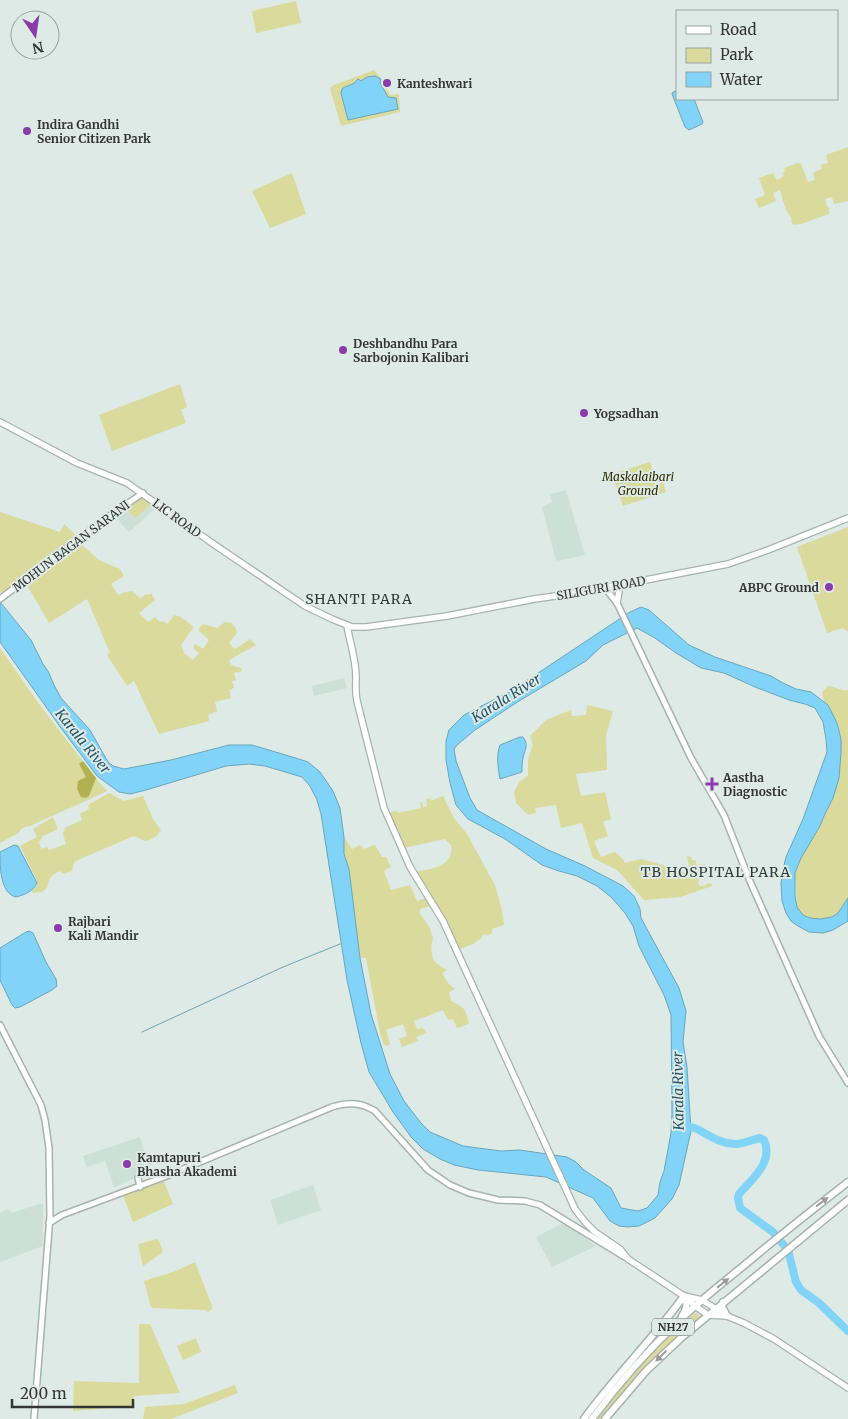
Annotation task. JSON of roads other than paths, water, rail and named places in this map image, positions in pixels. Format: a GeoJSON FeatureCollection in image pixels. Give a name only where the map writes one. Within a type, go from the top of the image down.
{"type":"FeatureCollection","features":[{"type":"Feature","properties":{"kind":"highway","name":"NH27"},"geometry":{"type":"LineString","coordinates":[[592,1419],[626,1377],[678,1321],[848,1182]]}},
{"type":"Feature","properties":{"kind":"highway","name":"NH27"},"geometry":{"type":"LineString","coordinates":[[605,1419],[662,1355],[778,1256],[848,1200]]}},
{"type":"Feature","properties":{"kind":"highway"},"geometry":{"type":"LineString","coordinates":[[678,1321],[686,1307],[684,1296]]}},
{"type":"Feature","properties":{"kind":"highway"},"geometry":{"type":"LineString","coordinates":[[584,1419],[657,1332],[684,1296]]}},
{"type":"Feature","properties":{"kind":"highway"},"geometry":{"type":"LineString","coordinates":[[723,1302],[722,1307],[727,1316]]}},
{"type":"Feature","properties":{"kind":"main road","name":"LIC ROAD"},"geometry":{"type":"LineString","coordinates":[[0,422],[77,463],[119,479],[306,606],[347,626]]}},
{"type":"Feature","properties":{"kind":"main road","name":"SILIGURI ROAD"},"geometry":{"type":"LineString","coordinates":[[347,626],[366,627],[408,622],[605,588],[728,564],[848,518]]}},
{"type":"Feature","properties":{"kind":"main road"},"geometry":{"type":"LineString","coordinates":[[618,605],[620,585]]}},
{"type":"Feature","properties":{"kind":"main road"},"geometry":{"type":"LineString","coordinates":[[347,626],[355,665],[356,701],[384,808],[410,867],[443,921],[579,1216],[595,1232],[620,1249],[628,1258],[684,1296],[708,1315],[727,1316]]}},
{"type":"Feature","properties":{"kind":"main road"},"geometry":{"type":"LineString","coordinates":[[684,1296],[702,1300],[727,1316],[774,1338],[848,1388]]}},
{"type":"Feature","properties":{"kind":"street","name":"MOHUN BAGAN SARANI"},"geometry":{"type":"LineString","coordinates":[[1,598],[142,493]]}},
{"type":"Feature","properties":{"kind":"street"},"geometry":{"type":"LineString","coordinates":[[605,588],[618,605],[691,758],[724,815],[749,879],[819,1036],[848,1083]]}},
{"type":"Feature","properties":{"kind":"street"},"geometry":{"type":"LineString","coordinates":[[0,1025],[44,1112],[49,1148],[50,1208],[34,1419]]}},
{"type":"Feature","properties":{"kind":"street"},"geometry":{"type":"LineString","coordinates":[[49,1223],[62,1215],[140,1186],[332,1107],[357,1103],[374,1111],[428,1170],[450,1185],[469,1193],[498,1200],[525,1201],[540,1205],[628,1258]]}},
{"type":"Feature","properties":{"kind":"street"},"geometry":{"type":"LineString","coordinates":[[138,1178],[140,1186]]}},
{"type":"Feature","properties":{"kind":"street"},"geometry":{"type":"LineString","coordinates":[[50,1208],[62,1215]]}},
{"type":"Feature","properties":{"kind":"water"},"geometry":{"type":"Polygon","coordinates":[[[375,76],[381,79],[380,83],[388,97],[396,98],[398,109],[348,120],[341,93],[342,89],[358,79],[361,81],[367,77],[375,76]]]}},
{"type":"Feature","properties":{"kind":"water"},"geometry":{"type":"Polygon","coordinates":[[[676,91],[676,100],[694,100],[703,122],[702,124],[689,130],[685,127],[672,94],[676,91]]]}},
{"type":"Feature","properties":{"kind":"water","name":"Karala River"},"geometry":{"type":"Polygon","coordinates":[[[0,602],[31,640],[61,698],[90,730],[108,762],[113,766],[124,769],[171,760],[229,745],[252,745],[308,762],[320,772],[333,791],[340,808],[344,854],[349,869],[360,958],[371,1014],[390,1074],[404,1101],[430,1132],[463,1146],[501,1151],[520,1150],[567,1157],[611,1188],[621,1208],[638,1211],[647,1208],[658,1195],[664,1171],[671,1133],[672,1114],[671,1015],[664,995],[639,946],[633,926],[611,897],[597,886],[577,876],[542,865],[505,839],[468,819],[456,805],[446,760],[446,741],[449,730],[464,715],[511,691],[630,612],[641,607],[649,610],[689,645],[715,657],[771,676],[796,689],[811,692],[828,705],[837,723],[841,739],[839,778],[833,798],[795,873],[795,896],[797,907],[803,915],[821,919],[832,917],[838,913],[848,898],[848,921],[833,930],[823,933],[809,932],[791,921],[782,901],[781,883],[786,857],[803,819],[827,752],[823,722],[815,708],[755,687],[724,673],[701,668],[637,628],[603,645],[586,661],[475,730],[454,749],[456,761],[470,798],[477,810],[546,849],[585,866],[623,886],[634,896],[640,909],[641,918],[679,988],[686,1011],[683,1042],[687,1067],[691,1131],[679,1185],[672,1199],[655,1218],[639,1226],[628,1227],[619,1226],[610,1221],[593,1198],[546,1177],[478,1170],[454,1165],[423,1149],[411,1137],[393,1112],[369,1072],[347,980],[321,814],[310,786],[302,777],[265,766],[249,764],[226,766],[130,794],[119,792],[97,776],[0,642],[0,602]]]}},
{"type":"Feature","properties":{"kind":"water"},"geometry":{"type":"Polygon","coordinates":[[[523,737],[526,745],[522,772],[500,779],[498,757],[500,745],[523,737]]]}},
{"type":"Feature","properties":{"kind":"water"},"geometry":{"type":"Polygon","coordinates":[[[14,845],[18,846],[37,883],[36,886],[25,894],[16,897],[11,895],[4,885],[0,865],[0,852],[14,845]]]}},
{"type":"Feature","properties":{"kind":"water"},"geometry":{"type":"Polygon","coordinates":[[[29,931],[33,933],[56,979],[57,986],[15,1008],[0,980],[0,948],[29,931]]]}},
{"type":"Feature","properties":{"kind":"waterway"},"geometry":{"type":"LineString","coordinates":[[142,1032],[283,967],[340,944]]}},
{"type":"Feature","properties":{"kind":"waterway","name":"Karala River"},"geometry":{"type":"LineString","coordinates":[[681,1125],[697,1129],[731,1144],[760,1138],[764,1140],[766,1148],[764,1163],[739,1194],[740,1208],[773,1232],[788,1250],[796,1282],[801,1290],[819,1303],[848,1331]]}},
{"type":"Feature","properties":{"kind":"place","name":"Kanteshwari"},"geometry":{"type":"Point","coordinates":[387,83]}},
{"type":"Feature","properties":{"kind":"place","name":"Indira Gandhi Senior Citizen Park"},"geometry":{"type":"Point","coordinates":[27,131]}},
{"type":"Feature","properties":{"kind":"place","name":"Deshbandhu Para Sarbojonin Kalibari"},"geometry":{"type":"Point","coordinates":[343,350]}},
{"type":"Feature","properties":{"kind":"place","name":"Yogsadhan"},"geometry":{"type":"Point","coordinates":[584,413]}},
{"type":"Feature","properties":{"kind":"place","name":"ABPC Ground"},"geometry":{"type":"Point","coordinates":[829,587]}},
{"type":"Feature","properties":{"kind":"place","name":"Aastha Diagnostic"},"geometry":{"type":"Point","coordinates":[712,784]}},
{"type":"Feature","properties":{"kind":"place","name":"Rajbari Kali Mandir"},"geometry":{"type":"Point","coordinates":[58,928]}},
{"type":"Feature","properties":{"kind":"place","name":"Kamtapuri Bhasha Akademi"},"geometry":{"type":"Point","coordinates":[127,1164]}},
{"type":"Feature","properties":{"kind":"district","name":"SHANTI PARA"},"geometry":{"type":"Point","coordinates":[359,599]}},
{"type":"Feature","properties":{"kind":"district","name":"TB HOSPITAL PARA"},"geometry":{"type":"Point","coordinates":[716,872]}},
{"type":"Feature","properties":{"kind":"park label","name":"Maskalaibari Ground"},"geometry":{"type":"Point","coordinates":[638,483]}}]}
